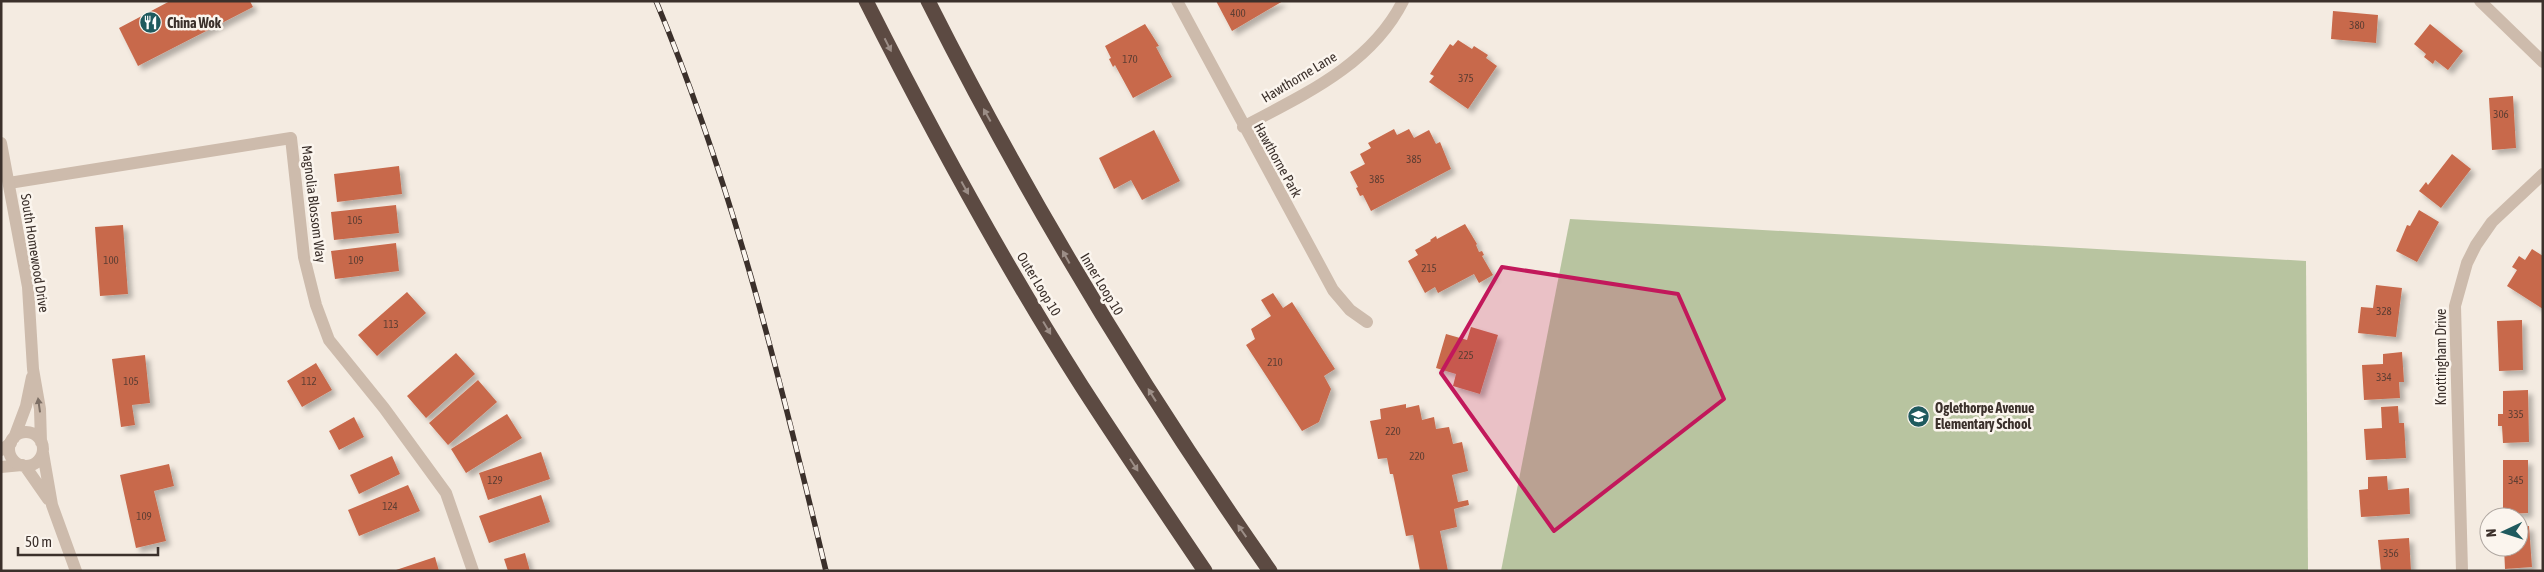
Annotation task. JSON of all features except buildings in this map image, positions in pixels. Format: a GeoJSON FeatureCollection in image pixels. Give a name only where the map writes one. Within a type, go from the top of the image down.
{"type":"FeatureCollection","features":[{"type":"Feature","properties":{"kind":"highway","name":"Outer Loop 10"},"geometry":{"type":"LineString","coordinates":[[866,1],[905,79],[1020,283],[1080,383],[1205,571]]}},
{"type":"Feature","properties":{"kind":"highway","name":"Inner Loop 10"},"geometry":{"type":"LineString","coordinates":[[928,1],[964,74],[1079,280],[1163,411],[1270,571]]}},
{"type":"Feature","properties":{"kind":"street","name":"Hawthorne Park"},"geometry":{"type":"LineString","coordinates":[[1177,1],[1332,290],[1350,310],[1367,322]]}},
{"type":"Feature","properties":{"kind":"street","name":"Hawthorne Lane"},"geometry":{"type":"LineString","coordinates":[[1243,127],[1315,89],[1345,68],[1368,49],[1386,28],[1404,1]]}},
{"type":"Feature","properties":{"kind":"street"},"geometry":{"type":"LineString","coordinates":[[2480,1],[2543,62]]}},
{"type":"Feature","properties":{"kind":"street","name":"Magnolia Blossom Way"},"geometry":{"type":"LineString","coordinates":[[9,183],[290,138],[304,257],[316,305],[329,340],[384,408],[446,493],[473,571]]}},
{"type":"Feature","properties":{"kind":"street","name":"South Homewood Drive"},"geometry":{"type":"LineString","coordinates":[[1,143],[28,287],[33,369],[40,409],[42,447],[52,505],[76,571]]}},
{"type":"Feature","properties":{"kind":"street","name":"Knottingham Drive"},"geometry":{"type":"LineString","coordinates":[[2462,571],[2454,325],[2456,299],[2467,263],[2487,230],[2543,174]]}},
{"type":"Feature","properties":{"kind":"street","name":"South Homewood Drive"},"geometry":{"type":"LineString","coordinates":[[9,444],[26,406],[33,369]]}},
{"type":"Feature","properties":{"kind":"street"},"geometry":{"type":"LineString","coordinates":[[1,467],[24,465],[37,462],[42,447],[34,434],[18,435],[9,444],[10,454],[13,459],[24,465]]}},
{"type":"Feature","properties":{"kind":"street","name":"South Homewood Drive"},"geometry":{"type":"LineString","coordinates":[[24,465],[52,505]]}},
{"type":"Feature","properties":{"kind":"highlighted area"},"geometry":{"type":"Polygon","coordinates":[[[1502,267],[1678,294],[1724,399],[1554,531],[1441,373],[1502,267]]]}},
{"type":"Feature","properties":{"kind":"green space","name":"Oglethorpe Avenue Elementary School"},"geometry":{"type":"Polygon","coordinates":[[[1570,219],[2306,261],[2308,571],[1501,571],[1570,219]]]}},
{"type":"Feature","properties":{"kind":"railway"},"geometry":{"type":"LineString","coordinates":[[656,1],[684,70],[709,141],[753,283],[791,426],[826,571]]}},
{"type":"Feature","properties":{"kind":"place","name":"China Wok"},"geometry":{"type":"Point","coordinates":[151,23]}},
{"type":"Feature","properties":{"kind":"place","name":"Oglethorpe Avenue Elementary School"},"geometry":{"type":"Point","coordinates":[1919,416]}}]}
